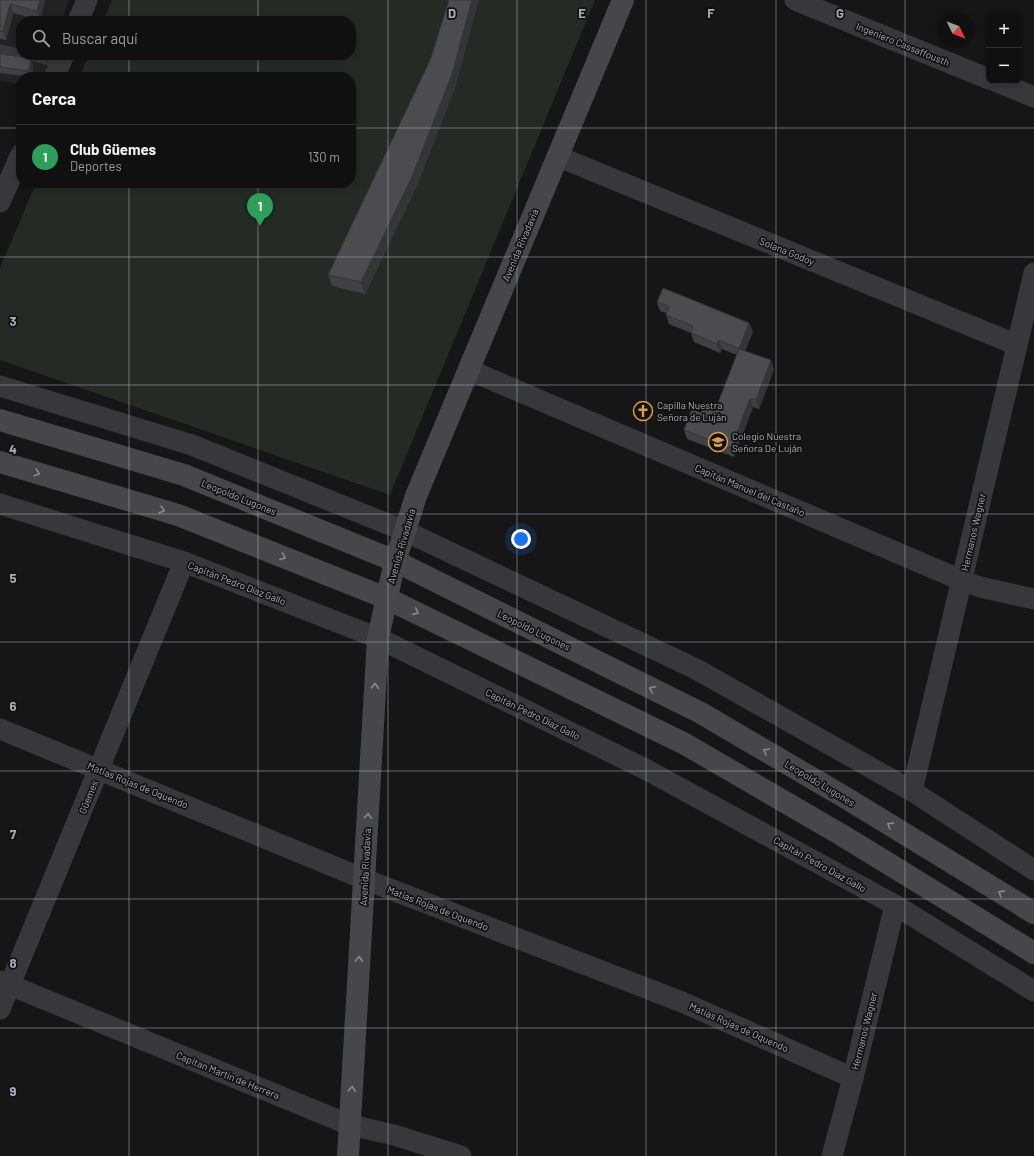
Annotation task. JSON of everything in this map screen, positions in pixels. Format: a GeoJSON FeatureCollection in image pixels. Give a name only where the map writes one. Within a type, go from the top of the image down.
{"type":"FeatureCollection","features":[{"type":"Feature","properties":{"kind":"main road","name":"Avenida Rivadavia"},"geometry":{"type":"LineString","coordinates":[[348,1156],[378,638],[386,598],[395,561],[416,496],[623,0]]}},
{"type":"Feature","properties":{"kind":"main road","name":"Leopoldo Lugones"},"geometry":{"type":"LineString","coordinates":[[0,420],[184,475],[395,561],[701,713],[846,798],[1034,913]]}},
{"type":"Feature","properties":{"kind":"main road"},"geometry":{"type":"LineString","coordinates":[[0,462],[178,515],[386,598],[685,744],[840,834],[1034,953]]}},
{"type":"Feature","properties":{"kind":"street"},"geometry":{"type":"LineString","coordinates":[[80,16],[87,0]]}},
{"type":"Feature","properties":{"kind":"street","name":"Ingeniero Cassaffousth"},"geometry":{"type":"LineString","coordinates":[[795,0],[986,78]]}},
{"type":"Feature","properties":{"kind":"street"},"geometry":{"type":"LineString","coordinates":[[1002,84],[1034,97]]}},
{"type":"Feature","properties":{"kind":"street","name":"Solana Godoy"},"geometry":{"type":"LineString","coordinates":[[557,156],[1017,345]]}},
{"type":"Feature","properties":{"kind":"street"},"geometry":{"type":"LineString","coordinates":[[0,202],[16,165]]}},
{"type":"Feature","properties":{"kind":"street","name":"Hermanos Wagner"},"geometry":{"type":"LineString","coordinates":[[912,791],[1034,273]]}},
{"type":"Feature","properties":{"kind":"street","name":"Capitán Manuel del Castaño"},"geometry":{"type":"LineString","coordinates":[[469,370],[962,580],[980,587],[1034,599]]}},
{"type":"Feature","properties":{"kind":"street"},"geometry":{"type":"LineString","coordinates":[[0,386],[192,445],[405,531],[696,669],[912,791],[1034,870]]}},
{"type":"Feature","properties":{"kind":"street","name":"Capitán Pedro Díaz Gallo"},"geometry":{"type":"LineString","coordinates":[[0,504],[184,562],[378,638],[647,770],[895,905],[1034,991]]}},
{"type":"Feature","properties":{"kind":"street","name":"Güemes"},"geometry":{"type":"LineString","coordinates":[[0,1009],[5,983],[99,769],[184,562]]}},
{"type":"Feature","properties":{"kind":"street","name":"Matias Rojas de Oquendo"},"geometry":{"type":"LineString","coordinates":[[0,729],[364,879],[682,1002],[853,1078]]}},
{"type":"Feature","properties":{"kind":"street","name":"Hermanos Wagner"},"geometry":{"type":"LineString","coordinates":[[832,1156],[853,1078],[895,905]]}},
{"type":"Feature","properties":{"kind":"street","name":"Capitan Martín de Herrera"},"geometry":{"type":"LineString","coordinates":[[5,983],[350,1125],[394,1135],[461,1156]]}},
{"type":"Feature","properties":{"kind":"lane"},"geometry":{"type":"LineString","coordinates":[[0,49],[16,53]]}},
{"type":"Feature","properties":{"kind":"lane"},"geometry":{"type":"LineString","coordinates":[[42,60],[59,65]]}},
{"type":"Feature","properties":{"kind":"shaded area"},"geometry":{"type":"Polygon","coordinates":[[[0,0],[69,0],[64,16],[16,16],[16,60],[49,60],[46,72],[16,72],[16,83],[0,81],[0,0]]]}},
{"type":"Feature","properties":{"kind":"shaded area"},"geometry":{"type":"Polygon","coordinates":[[[112,0],[595,0],[390,495],[0,360],[0,268],[34,188],[356,188],[356,72],[82,72],[87,60],[356,60],[356,16],[105,16],[112,0]]]}},
{"type":"Feature","properties":{"kind":"building"},"geometry":{"type":"Polygon","coordinates":[[[0,0],[40,0],[37,11],[10,4],[3,31],[0,31],[0,0]]]}},
{"type":"Feature","properties":{"kind":"building"},"geometry":{"type":"Polygon","coordinates":[[[449,0],[472,0],[452,74],[412,177],[361,282],[328,275],[431,58],[449,0]]]}},
{"type":"Feature","properties":{"kind":"building"},"geometry":{"type":"Polygon","coordinates":[[[0,54],[16,56],[16,60],[31,60],[29,71],[0,67],[0,54]]]}},
{"type":"Feature","properties":{"kind":"building"},"geometry":{"type":"Polygon","coordinates":[[[663,288],[749,323],[739,349],[719,340],[717,344],[691,333],[693,326],[666,315],[669,306],[657,302],[663,288]]]}},
{"type":"Feature","properties":{"kind":"building"},"geometry":{"type":"Polygon","coordinates":[[[739,349],[771,360],[756,400],[750,398],[731,448],[684,430],[692,409],[701,413],[704,404],[716,408],[739,349]]]}},
{"type":"Feature","properties":{"kind":"place","name":"Club Güemes"},"geometry":{"type":"Point","coordinates":[260,226]}},
{"type":"Feature","properties":{"kind":"place","name":"Capilla Nuestra Señora de Luján"},"geometry":{"type":"Point","coordinates":[643,411]}},
{"type":"Feature","properties":{"kind":"place","name":"Colegio Nuestra Señora De Luján"},"geometry":{"type":"Point","coordinates":[718,442]}}]}
